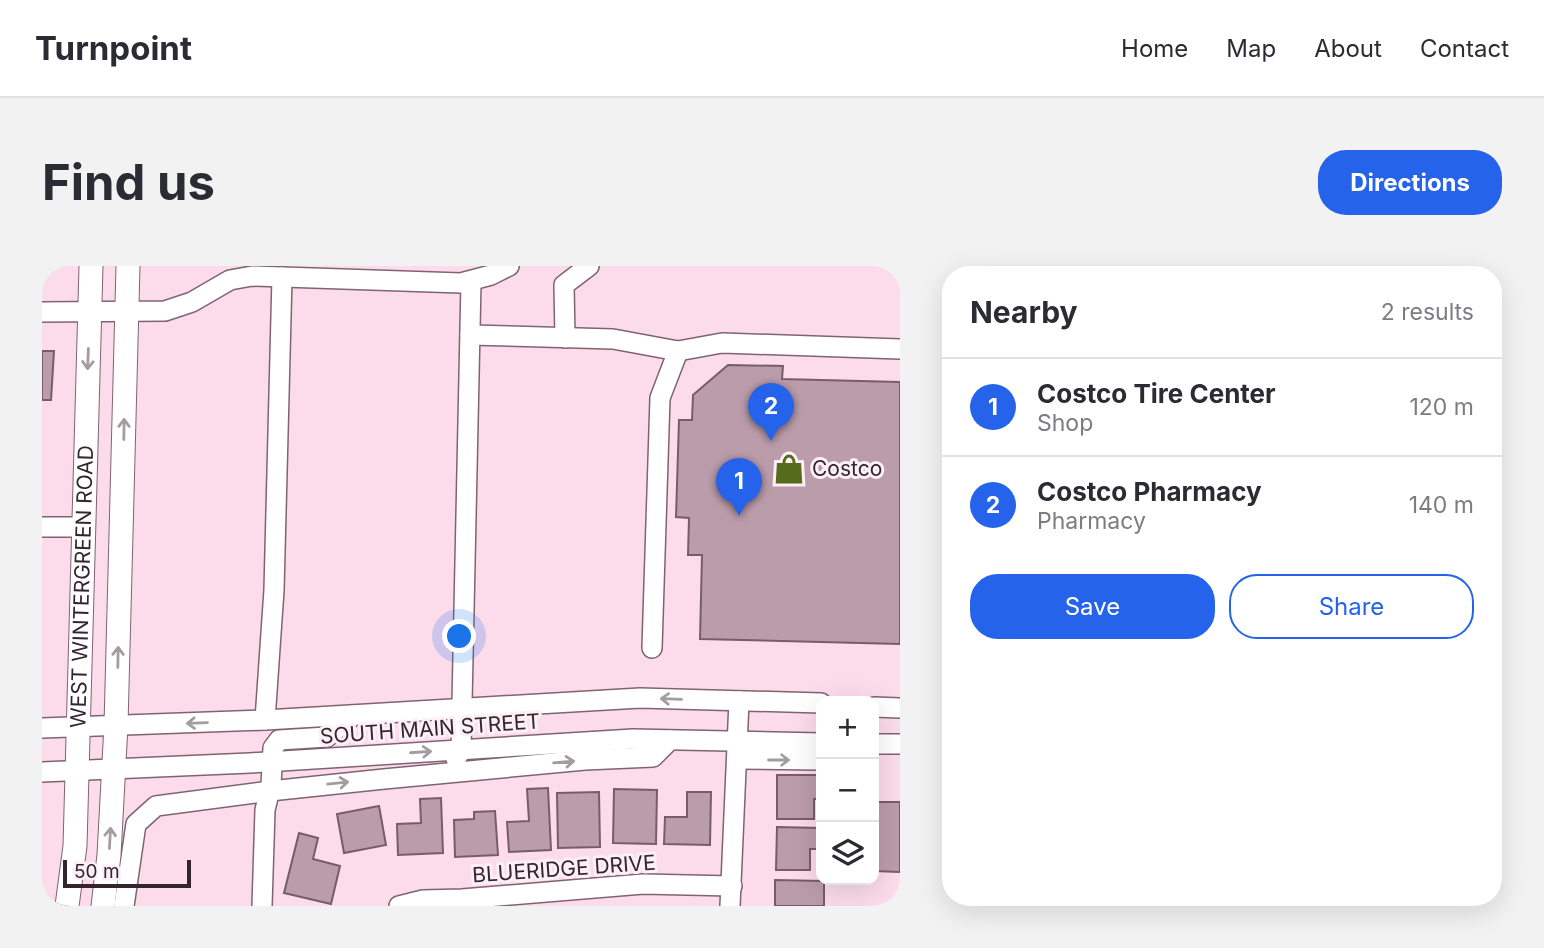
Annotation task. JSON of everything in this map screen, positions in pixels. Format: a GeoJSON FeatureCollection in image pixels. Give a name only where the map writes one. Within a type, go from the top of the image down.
{"type":"FeatureCollection","features":[{"type":"Feature","properties":{"kind":"main road","name":"WEST WINTERGREEN ROAD"},"geometry":{"type":"LineString","coordinates":[[67,906],[75,846],[91,266]]}},
{"type":"Feature","properties":{"kind":"main road","name":"WEST WINTERGREEN ROAD"},"geometry":{"type":"LineString","coordinates":[[103,906],[110,855],[116,725],[128,266]]}},
{"type":"Feature","properties":{"kind":"street"},"geometry":{"type":"LineString","coordinates":[[42,312],[165,311],[191,302],[230,280],[252,276],[471,282],[509,266]]}},
{"type":"Feature","properties":{"kind":"street"},"geometry":{"type":"LineString","coordinates":[[565,338],[564,285],[589,266]]}},
{"type":"Feature","properties":{"kind":"street"},"geometry":{"type":"LineString","coordinates":[[265,720],[274,590],[282,277]]}},
{"type":"Feature","properties":{"kind":"street"},"geometry":{"type":"LineString","coordinates":[[444,773],[461,750],[471,282]]}},
{"type":"Feature","properties":{"kind":"street"},"geometry":{"type":"LineString","coordinates":[[470,335],[613,339],[678,351],[722,343],[900,349]]}},
{"type":"Feature","properties":{"kind":"street"},"geometry":{"type":"LineString","coordinates":[[652,648],[660,398],[678,351]]}},
{"type":"Feature","properties":{"kind":"street"},"geometry":{"type":"LineString","coordinates":[[42,527],[83,527]]}},
{"type":"Feature","properties":{"kind":"street","name":"SOUTH MAIN STREET"},"geometry":{"type":"LineString","coordinates":[[42,728],[265,720],[640,698],[816,703]]}},
{"type":"Feature","properties":{"kind":"street"},"geometry":{"type":"LineString","coordinates":[[731,896],[739,701]]}},
{"type":"Feature","properties":{"kind":"street"},"geometry":{"type":"LineString","coordinates":[[879,707],[900,708]]}},
{"type":"Feature","properties":{"kind":"street"},"geometry":{"type":"LineString","coordinates":[[262,906],[265,810],[270,790],[273,748],[278,740],[327,737],[355,715]]}},
{"type":"Feature","properties":{"kind":"street","name":"SOUTH MAIN STREET"},"geometry":{"type":"LineString","coordinates":[[42,772],[273,762],[633,739],[670,740],[737,751],[816,743]]}},
{"type":"Feature","properties":{"kind":"street"},"geometry":{"type":"LineString","coordinates":[[124,906],[136,824],[156,806],[270,790],[584,760],[653,757],[670,740]]}},
{"type":"Feature","properties":{"kind":"street"},"geometry":{"type":"LineString","coordinates":[[879,744],[900,744]]}},
{"type":"Feature","properties":{"kind":"street"},"geometry":{"type":"LineString","coordinates":[[737,751],[816,759]]}},
{"type":"Feature","properties":{"kind":"street"},"geometry":{"type":"LineString","coordinates":[[233,764],[235,795]]}},
{"type":"Feature","properties":{"kind":"street","name":"BLUERIDGE DRIVE"},"geometry":{"type":"LineString","coordinates":[[399,906],[423,900],[643,884],[731,896]]}},
{"type":"Feature","properties":{"kind":"building"},"geometry":{"type":"Polygon","coordinates":[[[42,351],[54,351],[51,400],[42,400],[42,351]]]}},
{"type":"Feature","properties":{"kind":"building","name":"Costco"},"geometry":{"type":"Polygon","coordinates":[[[728,365],[783,366],[782,379],[900,382],[900,644],[700,639],[702,555],[688,555],[689,518],[676,517],[679,420],[692,420],[693,395],[728,365]]]}},
{"type":"Feature","properties":{"kind":"building"},"geometry":{"type":"Polygon","coordinates":[[[777,775],[816,775],[814,819],[777,819],[777,775]]]}},
{"type":"Feature","properties":{"kind":"building"},"geometry":{"type":"Polygon","coordinates":[[[548,788],[551,850],[509,852],[507,822],[529,821],[527,789],[548,788]]]}},
{"type":"Feature","properties":{"kind":"building"},"geometry":{"type":"Polygon","coordinates":[[[614,789],[657,790],[656,844],[613,843],[614,789]]]}},
{"type":"Feature","properties":{"kind":"building"},"geometry":{"type":"Polygon","coordinates":[[[599,792],[600,847],[558,848],[557,793],[599,792]]]}},
{"type":"Feature","properties":{"kind":"building"},"geometry":{"type":"Polygon","coordinates":[[[687,792],[711,792],[710,845],[664,844],[665,817],[687,817],[687,792]]]}},
{"type":"Feature","properties":{"kind":"building"},"geometry":{"type":"Polygon","coordinates":[[[441,798],[443,853],[398,855],[397,824],[421,823],[420,799],[441,798]]]}},
{"type":"Feature","properties":{"kind":"building"},"geometry":{"type":"Polygon","coordinates":[[[879,802],[900,802],[900,872],[879,871],[879,802]]]}},
{"type":"Feature","properties":{"kind":"building"},"geometry":{"type":"Polygon","coordinates":[[[379,806],[386,845],[344,853],[337,814],[379,806]]]}},
{"type":"Feature","properties":{"kind":"building"},"geometry":{"type":"Polygon","coordinates":[[[495,811],[498,855],[455,857],[454,820],[474,819],[474,812],[495,811]]]}},
{"type":"Feature","properties":{"kind":"building"},"geometry":{"type":"Polygon","coordinates":[[[777,827],[816,828],[816,849],[810,849],[810,870],[776,870],[777,827]]]}},
{"type":"Feature","properties":{"kind":"building"},"geometry":{"type":"Polygon","coordinates":[[[299,833],[318,838],[313,859],[340,866],[331,904],[284,893],[299,833]]]}},
{"type":"Feature","properties":{"kind":"building"},"geometry":{"type":"Polygon","coordinates":[[[775,880],[816,881],[816,885],[824,885],[824,906],[775,906],[775,880]]]}},
{"type":"Feature","properties":{"kind":"place","name":"Costco Pharmacy"},"geometry":{"type":"Point","coordinates":[771,441]}},
{"type":"Feature","properties":{"kind":"place","name":"Costco"},"geometry":{"type":"Point","coordinates":[789,469]}},
{"type":"Feature","properties":{"kind":"place","name":"Costco Tire Center"},"geometry":{"type":"Point","coordinates":[739,516]}}]}
